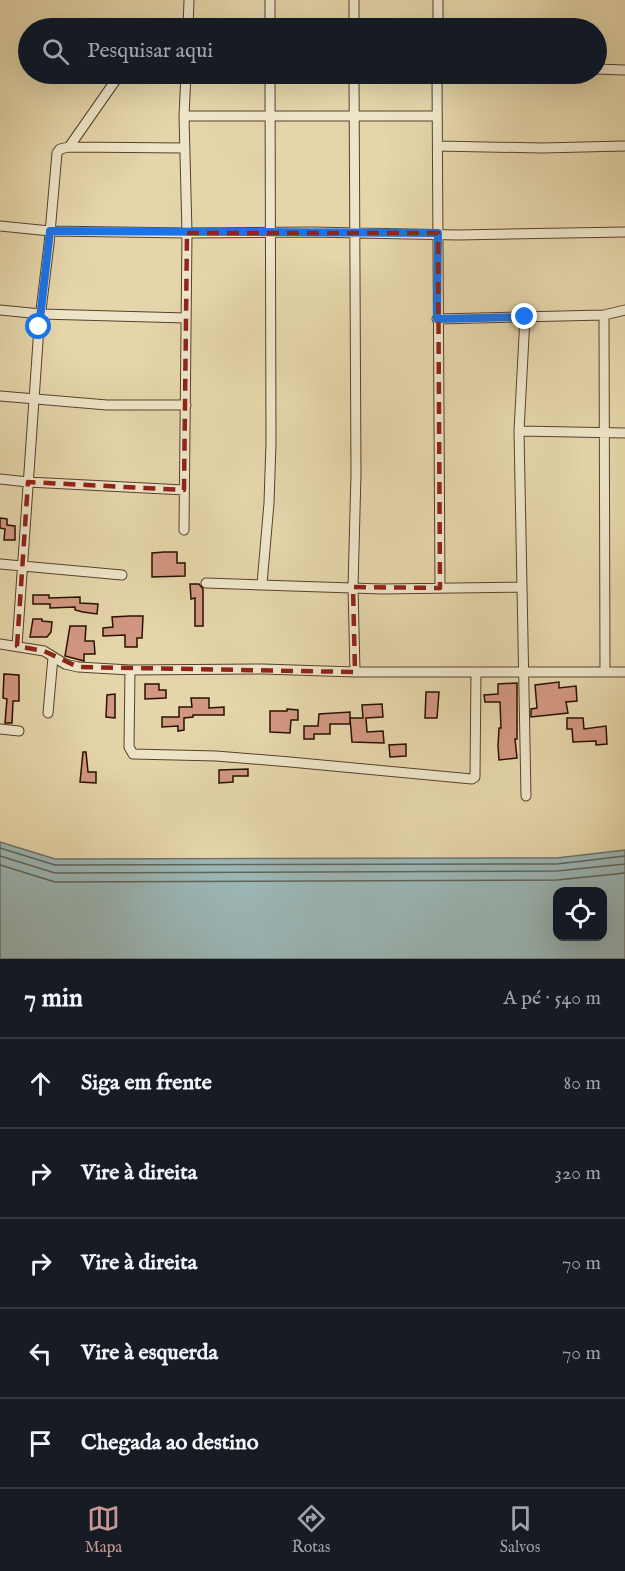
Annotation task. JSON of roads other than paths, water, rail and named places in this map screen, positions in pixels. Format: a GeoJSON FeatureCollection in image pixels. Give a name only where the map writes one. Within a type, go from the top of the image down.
{"type":"FeatureCollection","features":[{"type":"Feature","properties":{"kind":"street"},"geometry":{"type":"LineString","coordinates":[[188,18],[189,0]]}},
{"type":"Feature","properties":{"kind":"street"},"geometry":{"type":"LineString","coordinates":[[270,0],[270,18]]}},
{"type":"Feature","properties":{"kind":"street"},"geometry":{"type":"LineString","coordinates":[[354,0],[354,18]]}},
{"type":"Feature","properties":{"kind":"street"},"geometry":{"type":"LineString","coordinates":[[438,0],[438,18]]}},
{"type":"Feature","properties":{"kind":"street"},"geometry":{"type":"LineString","coordinates":[[607,69],[625,70]]}},
{"type":"Feature","properties":{"kind":"street"},"geometry":{"type":"LineString","coordinates":[[69,147],[113,84]]}},
{"type":"Feature","properties":{"kind":"street"},"geometry":{"type":"LineString","coordinates":[[184,530],[187,232],[184,116],[186,84]]}},
{"type":"Feature","properties":{"kind":"street"},"geometry":{"type":"LineString","coordinates":[[262,584],[269,503],[271,443],[270,84]]}},
{"type":"Feature","properties":{"kind":"street"},"geometry":{"type":"LineString","coordinates":[[354,84],[356,474],[353,587],[355,672]]}},
{"type":"Feature","properties":{"kind":"street"},"geometry":{"type":"LineString","coordinates":[[437,84],[440,588]]}},
{"type":"Feature","properties":{"kind":"street"},"geometry":{"type":"LineString","coordinates":[[184,116],[437,116]]}},
{"type":"Feature","properties":{"kind":"street"},"geometry":{"type":"LineString","coordinates":[[438,146],[563,148],[625,146]]}},
{"type":"Feature","properties":{"kind":"street"},"geometry":{"type":"LineString","coordinates":[[17,646],[27,482],[57,153],[60,149],[69,147],[185,148]]}},
{"type":"Feature","properties":{"kind":"street"},"geometry":{"type":"LineString","coordinates":[[0,226],[50,231],[438,233],[458,235],[625,232]]}},
{"type":"Feature","properties":{"kind":"street"},"geometry":{"type":"LineString","coordinates":[[0,310],[41,314],[186,318]]}},
{"type":"Feature","properties":{"kind":"street"},"geometry":{"type":"LineString","coordinates":[[437,319],[604,315],[625,310]]}},
{"type":"Feature","properties":{"kind":"street"},"geometry":{"type":"LineString","coordinates":[[604,315],[605,672]]}},
{"type":"Feature","properties":{"kind":"street"},"geometry":{"type":"LineString","coordinates":[[525,317],[519,431],[526,796]]}},
{"type":"Feature","properties":{"kind":"street"},"geometry":{"type":"LineString","coordinates":[[0,396],[107,405],[186,405]]}},
{"type":"Feature","properties":{"kind":"street"},"geometry":{"type":"LineString","coordinates":[[519,431],[625,433]]}},
{"type":"Feature","properties":{"kind":"street"},"geometry":{"type":"LineString","coordinates":[[0,479],[184,490]]}},
{"type":"Feature","properties":{"kind":"street"},"geometry":{"type":"LineString","coordinates":[[0,564],[122,575]]}},
{"type":"Feature","properties":{"kind":"street"},"geometry":{"type":"LineString","coordinates":[[206,583],[382,589],[522,586]]}},
{"type":"Feature","properties":{"kind":"street"},"geometry":{"type":"LineString","coordinates":[[0,644],[44,651],[65,664],[78,667],[130,670],[625,672]]}},
{"type":"Feature","properties":{"kind":"street"},"geometry":{"type":"LineString","coordinates":[[48,713],[53,657]]}},
{"type":"Feature","properties":{"kind":"street"},"geometry":{"type":"LineString","coordinates":[[130,670],[129,747],[133,754],[216,756],[472,779],[475,777],[476,672]]}},
{"type":"Feature","properties":{"kind":"street"},"geometry":{"type":"LineString","coordinates":[[0,729],[19,731]]}},
{"type":"Feature","properties":{"kind":"water"},"geometry":{"type":"Polygon","coordinates":[[[0,842],[55,859],[557,858],[625,850],[625,959],[0,959],[0,842]]]}}]}
